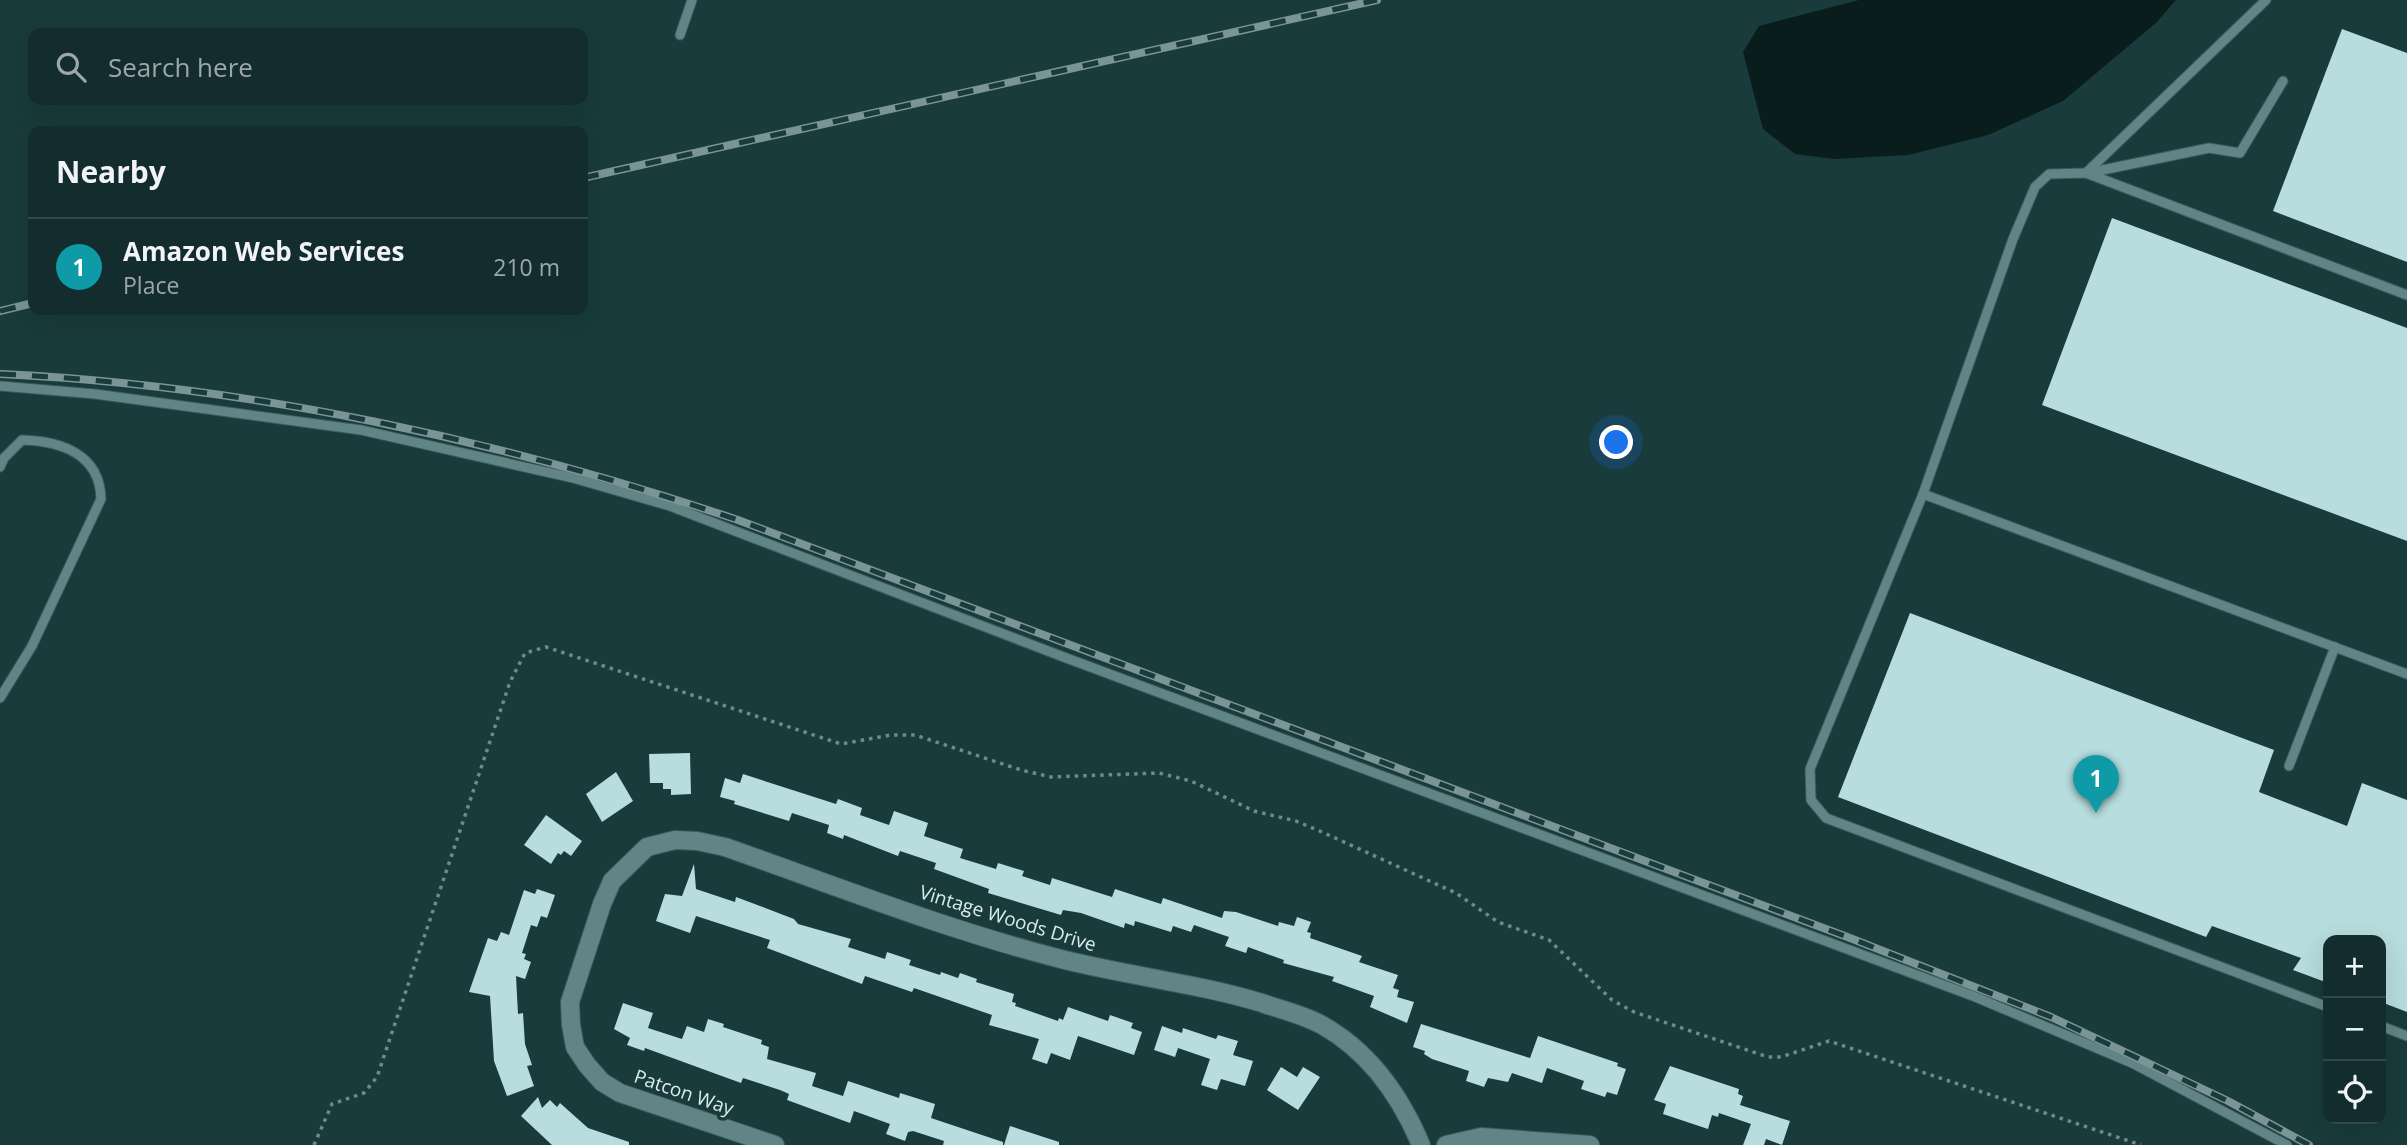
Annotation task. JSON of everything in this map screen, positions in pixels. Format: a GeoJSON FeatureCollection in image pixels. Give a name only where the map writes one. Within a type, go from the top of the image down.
{"type":"FeatureCollection","features":[{"type":"Feature","properties":{"kind":"street","name":"Vintage Woods Drive"},"geometry":{"type":"LineString","coordinates":[[587,946],[612,881],[629,861],[647,847],[661,842],[696,841],[715,845],[989,938],[1073,962],[1213,988],[1322,1025],[1374,1065],[1397,1095],[1421,1145]]}},
{"type":"Feature","properties":{"kind":"street","name":"Patcon Way"},"geometry":{"type":"LineString","coordinates":[[587,946],[570,1002],[570,1025],[575,1047],[602,1082],[620,1093],[775,1145]]}},
{"type":"Feature","properties":{"kind":"street"},"geometry":{"type":"LineString","coordinates":[[1446,1145],[1481,1137],[1590,1145]]}},
{"type":"Feature","properties":{"kind":"lane"},"geometry":{"type":"LineString","coordinates":[[680,35],[692,0]]}},
{"type":"Feature","properties":{"kind":"lane"},"geometry":{"type":"LineString","coordinates":[[2086,173],[2266,0]]}},
{"type":"Feature","properties":{"kind":"lane"},"geometry":{"type":"LineString","coordinates":[[2283,81],[2240,153],[2209,148],[2086,173],[2049,174],[2035,187],[2013,239],[1923,494],[1810,769],[1811,800],[1826,818],[2323,1005]]}},
{"type":"Feature","properties":{"kind":"lane"},"geometry":{"type":"LineString","coordinates":[[2086,173],[2407,295]]}},
{"type":"Feature","properties":{"kind":"lane"},"geometry":{"type":"LineString","coordinates":[[0,386],[95,394],[361,430],[573,478],[670,506],[1973,996],[2132,1063],[2287,1145]]}},
{"type":"Feature","properties":{"kind":"lane"},"geometry":{"type":"LineString","coordinates":[[0,467],[4,458],[22,440],[43,440],[69,449],[94,467],[101,480],[101,499],[32,646],[0,698]]}},
{"type":"Feature","properties":{"kind":"lane"},"geometry":{"type":"LineString","coordinates":[[1923,494],[2407,674]]}},
{"type":"Feature","properties":{"kind":"lane"},"geometry":{"type":"LineString","coordinates":[[2289,766],[2335,647]]}},
{"type":"Feature","properties":{"kind":"lane"},"geometry":{"type":"LineString","coordinates":[[2386,1028],[2407,1036]]}},
{"type":"Feature","properties":{"kind":"path"},"geometry":{"type":"LineString","coordinates":[[314,1145],[332,1104],[364,1093],[377,1077],[509,682],[525,653],[547,647],[841,744],[891,735],[915,734],[1021,770],[1051,776],[1169,775],[1254,811],[1296,821],[1456,893],[1498,922],[1549,940],[1612,1000],[1646,1016],[1768,1057],[1781,1057],[1829,1041],[2141,1145]]}},
{"type":"Feature","properties":{"kind":"water"},"geometry":{"type":"Polygon","coordinates":[[[1859,0],[2176,0],[2157,22],[2063,101],[1988,135],[1908,155],[1834,159],[1795,154],[1763,129],[1743,52],[1759,26],[1859,0]]]}},
{"type":"Feature","properties":{"kind":"building"},"geometry":{"type":"Polygon","coordinates":[[[2342,29],[2407,53],[2407,262],[2273,211],[2342,29]]]}},
{"type":"Feature","properties":{"kind":"building"},"geometry":{"type":"Polygon","coordinates":[[[2112,218],[2407,328],[2407,541],[2042,405],[2112,218]]]}},
{"type":"Feature","properties":{"kind":"building"},"geometry":{"type":"Polygon","coordinates":[[[1910,613],[2274,750],[2259,792],[2347,826],[2362,783],[2407,800],[2407,1012],[2386,1004],[2386,935],[2323,935],[2323,981],[2293,970],[2301,958],[2212,926],[2206,937],[1838,797],[1910,613]]]}},
{"type":"Feature","properties":{"kind":"building"},"geometry":{"type":"Polygon","coordinates":[[[690,753],[691,794],[671,795],[671,789],[663,789],[663,783],[650,783],[649,754],[690,753]]]}},
{"type":"Feature","properties":{"kind":"building"},"geometry":{"type":"Polygon","coordinates":[[[616,772],[633,801],[602,822],[586,794],[616,772]]]}},
{"type":"Feature","properties":{"kind":"building"},"geometry":{"type":"Polygon","coordinates":[[[743,774],[836,804],[838,799],[862,808],[860,815],[889,825],[894,811],[928,823],[924,836],[963,849],[960,858],[996,869],[998,863],[1024,871],[1022,876],[1050,885],[1052,878],[1112,897],[1115,889],[1161,904],[1163,898],[1222,918],[1224,911],[1236,912],[1278,926],[1279,922],[1294,926],[1297,917],[1311,922],[1307,932],[1311,933],[1310,938],[1362,956],[1359,962],[1398,975],[1393,988],[1399,990],[1397,997],[1414,1002],[1407,1023],[1370,1007],[1374,996],[1332,981],[1334,977],[1283,963],[1284,960],[1248,947],[1246,953],[1225,946],[1229,937],[1194,925],[1191,932],[1173,926],[1171,932],[1135,921],[1134,926],[1125,923],[1124,928],[1081,913],[1063,910],[1061,915],[988,893],[989,889],[934,869],[936,863],[900,851],[898,856],[844,835],[843,839],[827,833],[829,825],[792,813],[789,821],[720,797],[725,778],[740,783],[743,774]]]}},
{"type":"Feature","properties":{"kind":"building"},"geometry":{"type":"Polygon","coordinates":[[[546,815],[582,841],[571,856],[564,851],[561,855],[558,853],[551,864],[524,845],[546,815]]]}},
{"type":"Feature","properties":{"kind":"building"},"geometry":{"type":"Polygon","coordinates":[[[694,864],[696,889],[735,902],[736,897],[794,919],[798,924],[851,939],[848,947],[885,959],[887,952],[911,960],[909,965],[940,975],[941,972],[958,978],[960,973],[977,979],[976,982],[1014,994],[1012,1002],[1016,1003],[1015,1006],[1058,1021],[1059,1018],[1063,1020],[1068,1007],[1108,1021],[1110,1015],[1133,1023],[1131,1028],[1142,1032],[1134,1055],[1078,1036],[1070,1060],[1051,1053],[1047,1064],[1032,1059],[1039,1039],[989,1025],[992,1015],[914,988],[912,992],[865,976],[862,984],[767,948],[770,940],[696,916],[690,933],[656,921],[665,894],[682,896],[694,864]]]}},
{"type":"Feature","properties":{"kind":"building"},"geometry":{"type":"Polygon","coordinates":[[[537,889],[555,895],[547,918],[541,916],[537,927],[531,925],[522,953],[526,954],[524,959],[531,962],[525,979],[516,976],[518,1014],[523,1013],[525,1044],[532,1065],[527,1066],[534,1086],[507,1096],[494,1061],[490,996],[469,992],[488,938],[497,941],[501,932],[509,935],[524,890],[535,894],[537,889]]]}},
{"type":"Feature","properties":{"kind":"building"},"geometry":{"type":"Polygon","coordinates":[[[623,1003],[653,1013],[648,1028],[682,1039],[687,1026],[704,1032],[708,1019],[724,1024],[723,1027],[762,1040],[761,1044],[769,1047],[767,1059],[816,1073],[812,1086],[843,1096],[848,1081],[899,1098],[900,1093],[935,1104],[931,1118],[1003,1142],[1003,1145],[943,1145],[944,1141],[913,1131],[908,1132],[905,1141],[886,1134],[890,1124],[854,1111],[850,1123],[787,1100],[789,1094],[780,1090],[743,1078],[741,1083],[645,1048],[644,1051],[627,1045],[630,1038],[614,1029],[623,1003]]]}},
{"type":"Feature","properties":{"kind":"building"},"geometry":{"type":"Polygon","coordinates":[[[1421,1024],[1530,1058],[1538,1036],[1618,1063],[1617,1066],[1626,1069],[1617,1095],[1607,1092],[1605,1097],[1581,1089],[1584,1081],[1547,1068],[1542,1083],[1512,1073],[1508,1082],[1488,1078],[1484,1087],[1466,1081],[1469,1071],[1432,1059],[1424,1054],[1425,1051],[1413,1047],[1421,1024]]]}},
{"type":"Feature","properties":{"kind":"building"},"geometry":{"type":"Polygon","coordinates":[[[1162,1026],[1182,1033],[1183,1028],[1216,1039],[1218,1035],[1238,1041],[1233,1055],[1253,1061],[1245,1086],[1221,1079],[1217,1090],[1201,1085],[1210,1059],[1178,1048],[1175,1057],[1154,1050],[1162,1026]]]}},
{"type":"Feature","properties":{"kind":"building"},"geometry":{"type":"Polygon","coordinates":[[[1670,1066],[1739,1089],[1738,1094],[1743,1096],[1740,1105],[1790,1121],[1782,1145],[1766,1139],[1764,1145],[1743,1145],[1751,1124],[1719,1113],[1718,1117],[1712,1115],[1708,1129],[1663,1114],[1666,1104],[1654,1100],[1670,1066]]]}},
{"type":"Feature","properties":{"kind":"building"},"geometry":{"type":"Polygon","coordinates":[[[1281,1067],[1297,1077],[1303,1067],[1320,1077],[1298,1110],[1267,1090],[1281,1067]]]}},
{"type":"Feature","properties":{"kind":"building"},"geometry":{"type":"Polygon","coordinates":[[[538,1097],[542,1108],[550,1100],[557,1107],[560,1103],[588,1128],[629,1142],[629,1145],[552,1145],[521,1116],[538,1097]]]}},
{"type":"Feature","properties":{"kind":"building"},"geometry":{"type":"Polygon","coordinates":[[[1010,1126],[1059,1142],[1059,1145],[1004,1145],[1010,1126]]]}},
{"type":"Feature","properties":{"kind":"railway"},"geometry":{"type":"LineString","coordinates":[[588,177],[1377,0]]}},
{"type":"Feature","properties":{"kind":"railway"},"geometry":{"type":"LineString","coordinates":[[0,311],[28,304]]}},
{"type":"Feature","properties":{"kind":"railway"},"geometry":{"type":"LineString","coordinates":[[0,374],[186,390],[374,422],[559,465],[738,520],[1850,938],[2051,1017],[2228,1101],[2309,1145]]}},
{"type":"Feature","properties":{"kind":"place","name":"Amazon Web Services"},"geometry":{"type":"Point","coordinates":[2096,813]}}]}
